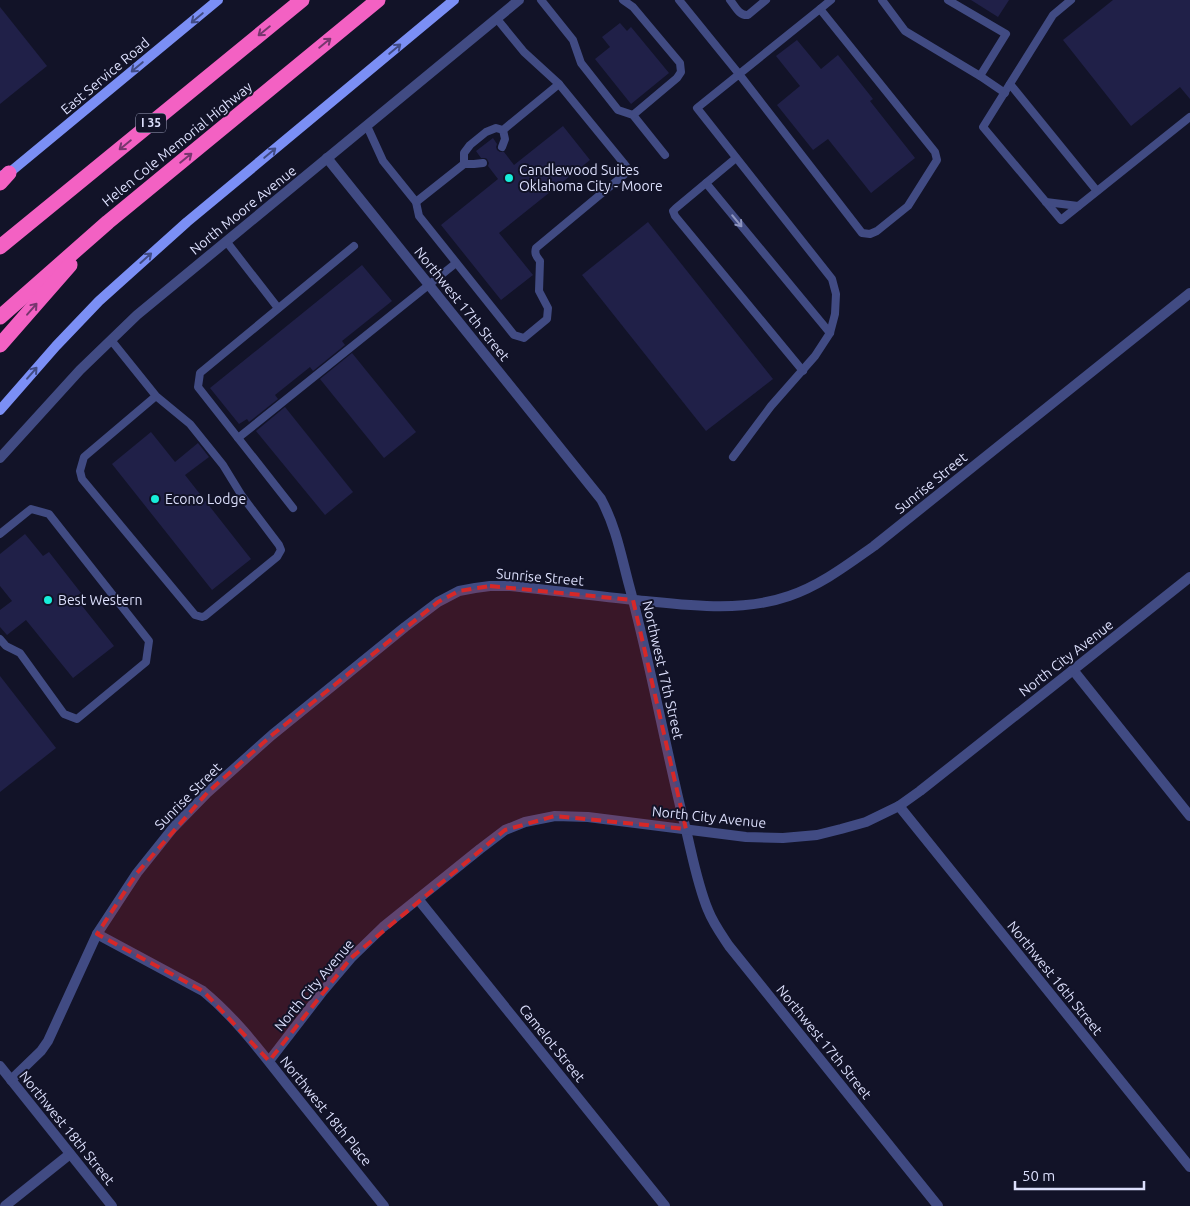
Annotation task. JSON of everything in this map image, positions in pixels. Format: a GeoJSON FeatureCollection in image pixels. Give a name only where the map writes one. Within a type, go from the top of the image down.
{"type":"FeatureCollection","features":[{"type":"Feature","properties":{"kind":"highway","name":"I 35"},"geometry":{"type":"LineString","coordinates":[[0,247],[302,0]]}},
{"type":"Feature","properties":{"kind":"highway","name":"Helen Cole Memorial Highway"},"geometry":{"type":"LineString","coordinates":[[0,317],[108,222],[378,0]]}},
{"type":"Feature","properties":{"kind":"highway"},"geometry":{"type":"LineString","coordinates":[[0,346],[108,222]]}},
{"type":"Feature","properties":{"kind":"main road","name":"East Service Road"},"geometry":{"type":"LineString","coordinates":[[3,177],[218,0]]}},
{"type":"Feature","properties":{"kind":"main road"},"geometry":{"type":"LineString","coordinates":[[0,410],[56,346],[106,294],[187,222],[454,0]]}},
{"type":"Feature","properties":{"kind":"street","name":"North Moore Avenue"},"geometry":{"type":"LineString","coordinates":[[0,458],[80,370],[137,315],[519,0]]}},
{"type":"Feature","properties":{"kind":"street","name":"Northwest 17th Street"},"geometry":{"type":"LineString","coordinates":[[327,158],[601,499],[617,535],[647,653],[675,787],[701,889],[714,923],[729,946],[938,1206]]}},
{"type":"Feature","properties":{"kind":"street","name":"Sunrise Street"},"geometry":{"type":"LineString","coordinates":[[11,1080],[42,1051],[97,934],[137,873],[173,828],[207,794],[272,735],[405,626],[438,602],[459,591],[490,586],[510,586],[633,600],[722,607],[759,604],[789,596],[818,584],[874,546],[1190,293]]}},
{"type":"Feature","properties":{"kind":"street","name":"North City Avenue"},"geometry":{"type":"LineString","coordinates":[[269,1061],[351,958],[383,927],[505,830],[525,822],[555,816],[588,817],[746,837],[783,838],[817,835],[842,830],[866,822],[899,806],[1190,577]]}},
{"type":"Feature","properties":{"kind":"street"},"geometry":{"type":"LineString","coordinates":[[1073,670],[1190,816]]}},
{"type":"Feature","properties":{"kind":"street","name":"Northwest 16th Street"},"geometry":{"type":"LineString","coordinates":[[899,806],[1190,1166]]}},
{"type":"Feature","properties":{"kind":"street","name":"Camelot Street"},"geometry":{"type":"LineString","coordinates":[[418,898],[665,1206]]}},
{"type":"Feature","properties":{"kind":"street","name":"Northwest 18th Place"},"geometry":{"type":"LineString","coordinates":[[97,934],[203,991],[228,1014],[269,1061],[384,1206]]}},
{"type":"Feature","properties":{"kind":"street","name":"Northwest 18th Street"},"geometry":{"type":"LineString","coordinates":[[0,1066],[112,1206]]}},
{"type":"Feature","properties":{"kind":"street"},"geometry":{"type":"LineString","coordinates":[[5,1206],[70,1154]]}},
{"type":"Feature","properties":{"kind":"lane"},"geometry":{"type":"LineString","coordinates":[[541,0],[573,40],[581,63],[586,70],[618,110],[633,115],[665,155]]}},
{"type":"Feature","properties":{"kind":"lane"},"geometry":{"type":"LineString","coordinates":[[623,0],[633,7],[680,63],[681,72],[677,78],[633,115]]}},
{"type":"Feature","properties":{"kind":"lane"},"geometry":{"type":"LineString","coordinates":[[679,0],[862,233],[870,234],[877,231],[908,206],[937,160],[935,152],[820,9]]}},
{"type":"Feature","properties":{"kind":"lane"},"geometry":{"type":"LineString","coordinates":[[730,0],[745,16],[766,0]]}},
{"type":"Feature","properties":{"kind":"lane"},"geometry":{"type":"LineString","coordinates":[[733,457],[771,406],[815,356],[830,333],[835,314],[836,294],[832,279],[697,108],[831,0]]}},
{"type":"Feature","properties":{"kind":"lane"},"geometry":{"type":"LineString","coordinates":[[882,0],[905,31],[1005,93]]}},
{"type":"Feature","properties":{"kind":"lane"},"geometry":{"type":"LineString","coordinates":[[948,0],[1006,34],[980,76]]}},
{"type":"Feature","properties":{"kind":"lane"},"geometry":{"type":"LineString","coordinates":[[1071,0],[1053,15],[983,127],[1061,220],[1190,117]]}},
{"type":"Feature","properties":{"kind":"lane"},"geometry":{"type":"LineString","coordinates":[[366,126],[383,161],[416,202],[419,216],[514,335],[524,338],[547,319],[548,308],[539,291],[540,261],[535,251],[536,248],[625,174],[627,170],[626,166],[558,84],[524,52],[497,19]]}},
{"type":"Feature","properties":{"kind":"lane"},"geometry":{"type":"LineString","coordinates":[[503,130],[558,84]]}},
{"type":"Feature","properties":{"kind":"lane"},"geometry":{"type":"LineString","coordinates":[[1010,84],[1097,191]]}},
{"type":"Feature","properties":{"kind":"lane"},"geometry":{"type":"LineString","coordinates":[[464,164],[464,153],[470,145],[486,132],[496,128],[503,130]]}},
{"type":"Feature","properties":{"kind":"lane"},"geometry":{"type":"LineString","coordinates":[[502,147],[505,139],[503,130]]}},
{"type":"Feature","properties":{"kind":"lane"},"geometry":{"type":"LineString","coordinates":[[736,158],[676,208],[675,216],[803,371]]}},
{"type":"Feature","properties":{"kind":"lane"},"geometry":{"type":"LineString","coordinates":[[416,202],[464,164],[483,163]]}},
{"type":"Feature","properties":{"kind":"lane"},"geometry":{"type":"LineString","coordinates":[[706,183],[830,333]]}},
{"type":"Feature","properties":{"kind":"lane"},"geometry":{"type":"LineString","coordinates":[[1046,202],[1078,206]]}},
{"type":"Feature","properties":{"kind":"lane"},"geometry":{"type":"LineString","coordinates":[[226,241],[278,308]]}},
{"type":"Feature","properties":{"kind":"lane"},"geometry":{"type":"LineString","coordinates":[[293,508],[198,387],[200,373],[354,246]]}},
{"type":"Feature","properties":{"kind":"lane"},"geometry":{"type":"LineString","coordinates":[[238,438],[456,263]]}},
{"type":"Feature","properties":{"kind":"lane"},"geometry":{"type":"LineString","coordinates":[[111,340],[156,396],[190,424],[223,464],[242,496],[281,550],[277,557],[202,617],[195,615],[82,479],[80,471],[84,457],[156,396]]}},
{"type":"Feature","properties":{"kind":"lane"},"geometry":{"type":"LineString","coordinates":[[0,534],[31,509],[49,514],[149,641],[146,662],[77,719],[64,714],[20,653],[6,646],[0,639]]}},
{"type":"Feature","properties":{"kind":"highlighted area"},"geometry":{"type":"Polygon","coordinates":[[[490,586],[633,600],[686,829],[555,816],[505,830],[351,958],[269,1061],[203,991],[97,934],[137,873],[207,793],[272,735],[438,602],[459,591],[490,586]]]}},
{"type":"Feature","properties":{"kind":"building"},"geometry":{"type":"Polygon","coordinates":[[[971,0],[1009,0],[998,17],[971,0]]]}},
{"type":"Feature","properties":{"kind":"building"},"geometry":{"type":"Polygon","coordinates":[[[1113,0],[1190,0],[1190,99],[1180,87],[1131,126],[1063,40],[1113,0]]]}},
{"type":"Feature","properties":{"kind":"building"},"geometry":{"type":"Polygon","coordinates":[[[0,7],[47,66],[0,104],[0,7]]]}},
{"type":"Feature","properties":{"kind":"building"},"geometry":{"type":"Polygon","coordinates":[[[620,23],[627,31],[631,27],[669,73],[631,104],[595,59],[610,47],[602,37],[620,23]]]}},
{"type":"Feature","properties":{"kind":"building"},"geometry":{"type":"Polygon","coordinates":[[[797,40],[821,69],[838,55],[873,99],[870,101],[915,158],[871,193],[828,139],[813,150],[777,105],[800,86],[776,56],[797,40]]]}},
{"type":"Feature","properties":{"kind":"building"},"geometry":{"type":"Polygon","coordinates":[[[563,126],[590,160],[499,233],[533,275],[501,300],[441,225],[498,179],[488,166],[487,159],[481,158],[476,151],[493,138],[497,144],[497,150],[504,152],[514,165],[563,126]]]}},
{"type":"Feature","properties":{"kind":"building"},"geometry":{"type":"Polygon","coordinates":[[[648,222],[773,379],[706,431],[582,275],[648,222]]]}},
{"type":"Feature","properties":{"kind":"building"},"geometry":{"type":"Polygon","coordinates":[[[362,265],[392,301],[342,341],[345,345],[313,371],[310,367],[275,395],[278,399],[249,422],[247,419],[239,424],[210,388],[362,265]]]}},
{"type":"Feature","properties":{"kind":"building"},"geometry":{"type":"Polygon","coordinates":[[[352,353],[416,432],[384,458],[320,379],[352,353]]]}},
{"type":"Feature","properties":{"kind":"building"},"geometry":{"type":"Polygon","coordinates":[[[285,407],[353,492],[325,515],[256,431],[285,407]]]}},
{"type":"Feature","properties":{"kind":"building"},"geometry":{"type":"Polygon","coordinates":[[[151,432],[175,462],[198,443],[209,457],[185,475],[251,559],[212,590],[112,464],[151,432]]]}},
{"type":"Feature","properties":{"kind":"building"},"geometry":{"type":"Polygon","coordinates":[[[25,534],[43,556],[49,552],[81,593],[75,597],[114,646],[73,678],[26,620],[7,635],[0,627],[0,610],[12,601],[0,586],[0,554],[25,534]]]}},
{"type":"Feature","properties":{"kind":"building"},"geometry":{"type":"Polygon","coordinates":[[[0,676],[56,748],[0,792],[0,676]]]}},
{"type":"Feature","properties":{"kind":"place","name":"Candlewood Suites Oklahoma City - Moore"},"geometry":{"type":"Point","coordinates":[509,178]}},
{"type":"Feature","properties":{"kind":"place","name":"Econo Lodge"},"geometry":{"type":"Point","coordinates":[155,499]}},
{"type":"Feature","properties":{"kind":"place","name":"Best Western"},"geometry":{"type":"Point","coordinates":[48,600]}}]}
